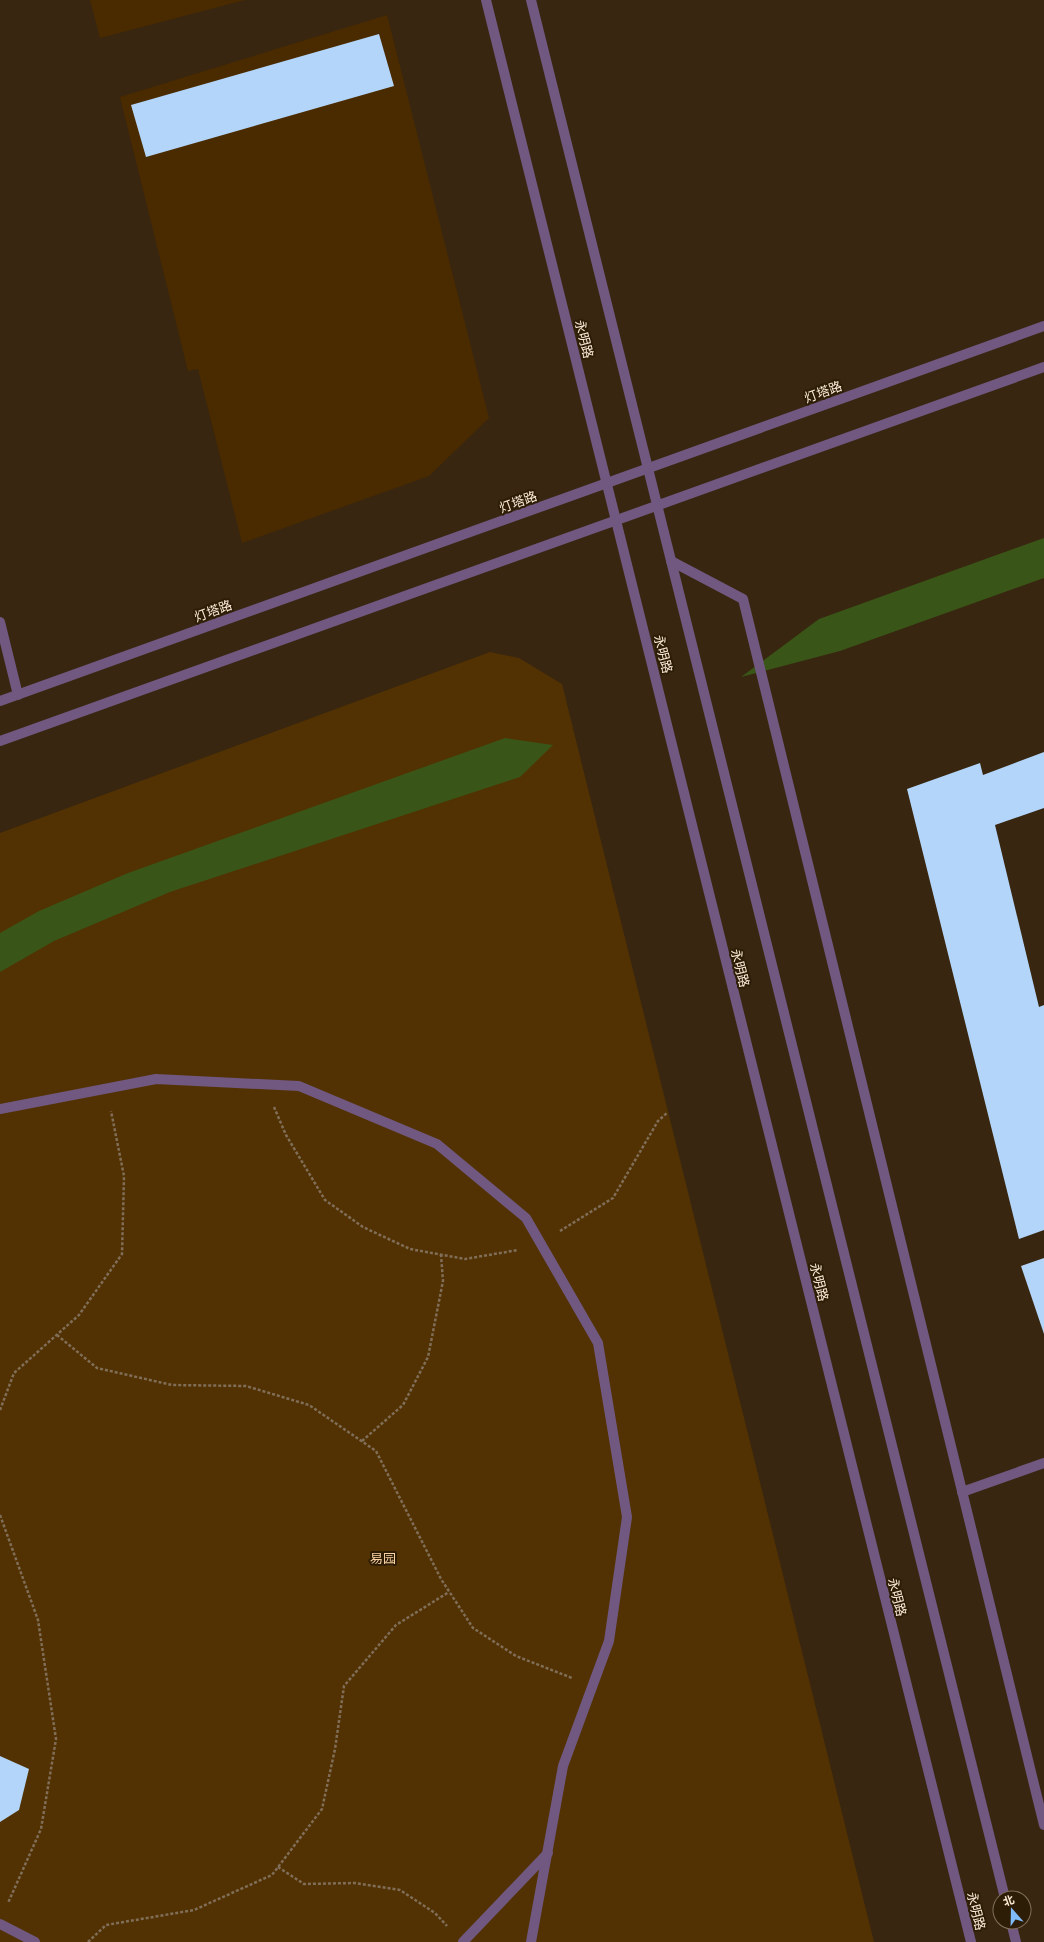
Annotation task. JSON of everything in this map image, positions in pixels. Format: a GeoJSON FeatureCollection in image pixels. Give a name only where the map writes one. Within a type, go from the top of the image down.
{"type":"FeatureCollection","features":[{"type":"Feature","properties":{"kind":"street","name":"永明路"},"geometry":{"type":"LineString","coordinates":[[486,0],[971,1942]]}},
{"type":"Feature","properties":{"kind":"street"},"geometry":{"type":"LineString","coordinates":[[531,0],[1003,1890]]}},
{"type":"Feature","properties":{"kind":"street","name":"灯塔路"},"geometry":{"type":"LineString","coordinates":[[0,701],[1044,326]]}},
{"type":"Feature","properties":{"kind":"street"},"geometry":{"type":"LineString","coordinates":[[0,741],[1044,366]]}},
{"type":"Feature","properties":{"kind":"street"},"geometry":{"type":"LineString","coordinates":[[671,561],[743,599],[1044,1825]]}},
{"type":"Feature","properties":{"kind":"street"},"geometry":{"type":"LineString","coordinates":[[0,622],[18,695]]}},
{"type":"Feature","properties":{"kind":"street"},"geometry":{"type":"LineString","coordinates":[[0,1109],[156,1079],[299,1086],[437,1144],[526,1218],[598,1343],[627,1517],[609,1641],[563,1766],[531,1942]]}},
{"type":"Feature","properties":{"kind":"street"},"geometry":{"type":"LineString","coordinates":[[962,1492],[1044,1463]]}},
{"type":"Feature","properties":{"kind":"street"},"geometry":{"type":"LineString","coordinates":[[463,1942],[548,1853]]}},
{"type":"Feature","properties":{"kind":"street"},"geometry":{"type":"LineString","coordinates":[[0,1924],[35,1942]]}},
{"type":"Feature","properties":{"kind":"street"},"geometry":{"type":"LineString","coordinates":[[1013,1930],[1016,1942]]}},
{"type":"Feature","properties":{"kind":"path"},"geometry":{"type":"LineString","coordinates":[[264,1084],[286,1135],[325,1200],[363,1227],[410,1249],[466,1260],[511,1253],[541,1243],[612,1198],[658,1121],[668,1112]]}},
{"type":"Feature","properties":{"kind":"path"},"geometry":{"type":"LineString","coordinates":[[0,1410],[14,1373],[79,1315],[122,1254],[124,1176],[114,1118],[105,1089]]}},
{"type":"Feature","properties":{"kind":"path"},"geometry":{"type":"LineString","coordinates":[[362,1441],[403,1406],[428,1357],[443,1281],[441,1255]]}},
{"type":"Feature","properties":{"kind":"path"},"geometry":{"type":"LineString","coordinates":[[57,1335],[97,1368],[172,1385],[246,1386],[309,1405],[376,1451],[441,1579],[473,1628],[516,1656],[593,1686]]}},
{"type":"Feature","properties":{"kind":"path"},"geometry":{"type":"LineString","coordinates":[[0,1516],[38,1620],[56,1739],[42,1829],[6,1907]]}},
{"type":"Feature","properties":{"kind":"path"},"geometry":{"type":"LineString","coordinates":[[88,1942],[106,1925],[194,1910],[272,1875],[322,1809],[335,1749],[344,1686],[396,1625],[449,1592]]}},
{"type":"Feature","properties":{"kind":"path"},"geometry":{"type":"LineString","coordinates":[[278,1867],[304,1884],[355,1883],[400,1890],[435,1913],[451,1930]]}},
{"type":"Feature","properties":{"kind":"shaded area"},"geometry":{"type":"Polygon","coordinates":[[[90,0],[245,0],[100,38],[90,0]]]}},
{"type":"Feature","properties":{"kind":"shaded area"},"geometry":{"type":"Polygon","coordinates":[[[387,15],[489,418],[429,476],[242,543],[198,369],[188,371],[120,97],[387,15]]]}},
{"type":"Feature","properties":{"kind":"shaded area"},"geometry":{"type":"Polygon","coordinates":[[[1044,538],[1044,578],[840,651],[741,677],[819,619],[1044,538]]]}},
{"type":"Feature","properties":{"kind":"shaded area"},"geometry":{"type":"Polygon","coordinates":[[[505,738],[553,745],[520,777],[170,892],[54,941],[0,972],[0,933],[39,911],[128,873],[505,738]]]}},
{"type":"Feature","properties":{"kind":"green space","name":"易园"},"geometry":{"type":"Polygon","coordinates":[[[490,652],[519,658],[562,684],[874,1942],[0,1942],[0,833],[490,652]]]}},
{"type":"Feature","properties":{"kind":"building"},"geometry":{"type":"Polygon","coordinates":[[[379,34],[394,86],[146,157],[131,105],[379,34]]]}},
{"type":"Feature","properties":{"kind":"building"},"geometry":{"type":"Polygon","coordinates":[[[1044,752],[1044,808],[995,825],[1039,1007],[1044,1005],[1044,1230],[1019,1239],[907,789],[980,763],[983,775],[1044,752]]]}},
{"type":"Feature","properties":{"kind":"building"},"geometry":{"type":"Polygon","coordinates":[[[1044,1258],[1044,1334],[1021,1266],[1044,1258]]]}},
{"type":"Feature","properties":{"kind":"building"},"geometry":{"type":"Polygon","coordinates":[[[0,1756],[29,1769],[19,1810],[0,1822],[0,1756]]]}}]}
